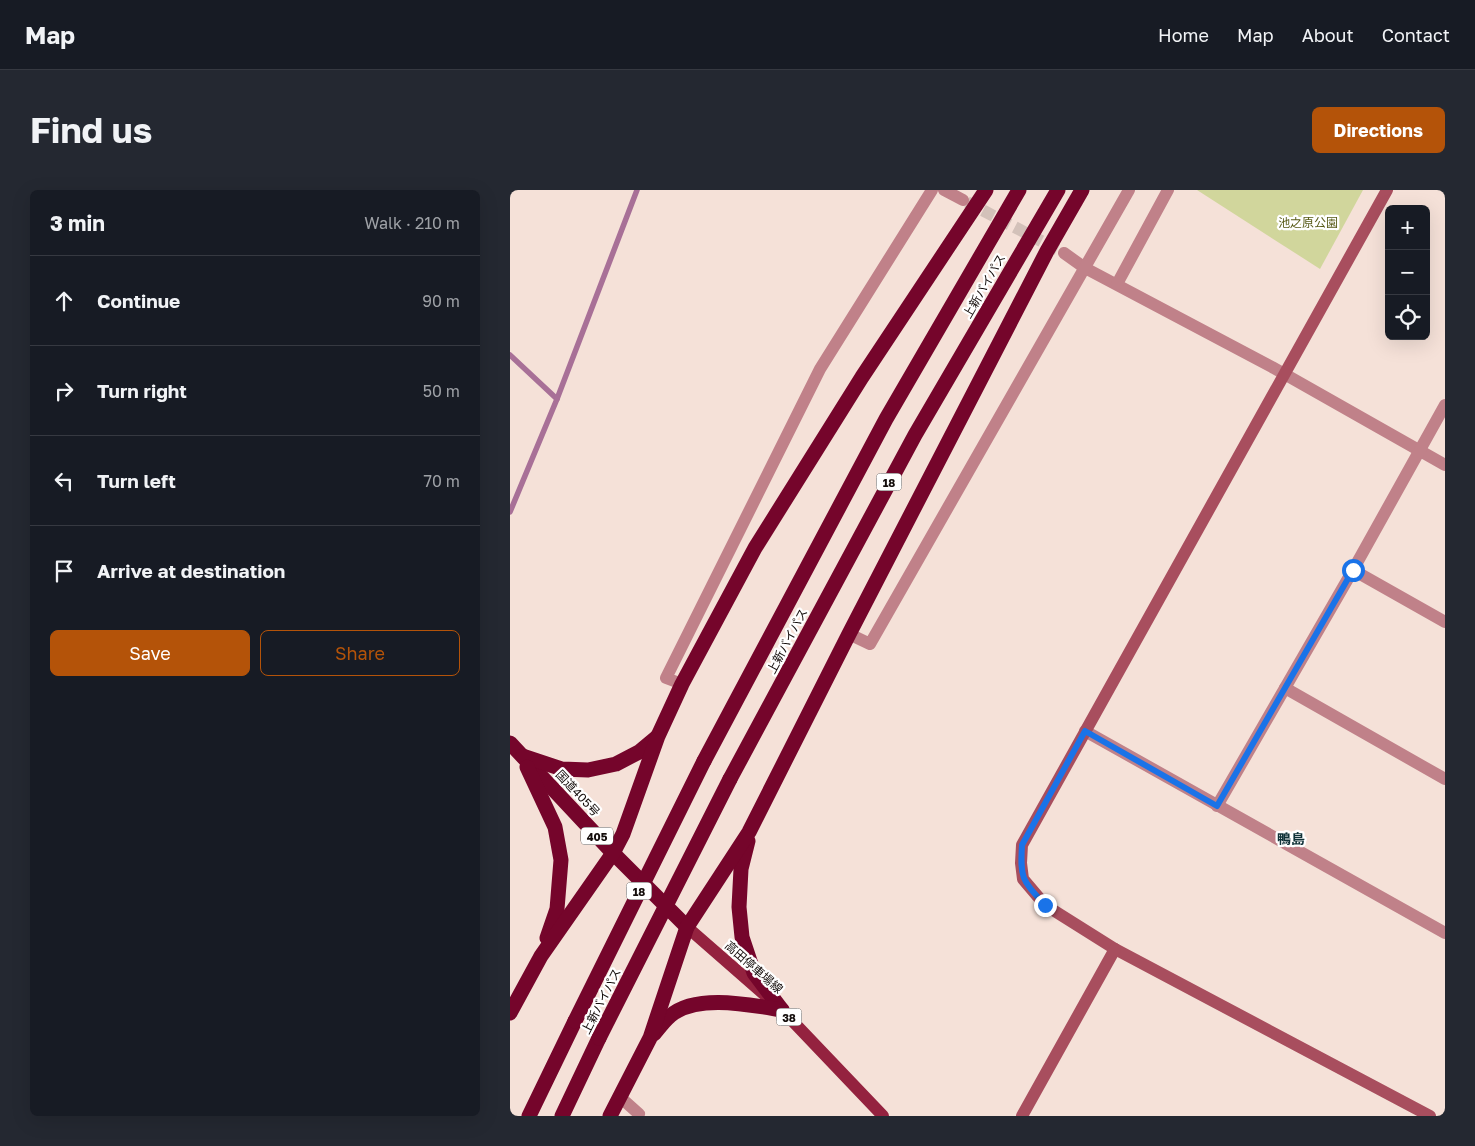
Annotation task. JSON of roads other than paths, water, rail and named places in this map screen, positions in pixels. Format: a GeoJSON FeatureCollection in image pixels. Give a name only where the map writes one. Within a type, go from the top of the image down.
{"type":"FeatureCollection","features":[{"type":"Feature","properties":{"kind":"highway"},"geometry":{"type":"LineString","coordinates":[[510,1013],[541,956],[613,853],[623,834],[658,736],[682,684],[755,548],[862,377],[986,190]]}},
{"type":"Feature","properties":{"kind":"highway","name":"上新バイパス"},"geometry":{"type":"LineString","coordinates":[[529,1116],[704,761],[886,419],[1019,190]]}},
{"type":"Feature","properties":{"kind":"highway","name":"上新バイパス"},"geometry":{"type":"LineString","coordinates":[[562,1116],[599,1038],[730,779],[914,435],[1058,190]]}},
{"type":"Feature","properties":{"kind":"highway"},"geometry":{"type":"LineString","coordinates":[[610,1116],[650,1038],[687,927],[749,832],[1047,251],[1082,190]]}},
{"type":"Feature","properties":{"kind":"highway"},"geometry":{"type":"LineString","coordinates":[[522,755],[562,769],[588,770],[616,764],[639,752],[658,736]]}},
{"type":"Feature","properties":{"kind":"highway","name":"国道405号"},"geometry":{"type":"LineString","coordinates":[[510,743],[613,853],[687,927]]}},
{"type":"Feature","properties":{"kind":"highway"},"geometry":{"type":"LineString","coordinates":[[522,755],[555,827],[561,860],[557,909],[541,956]]}},
{"type":"Feature","properties":{"kind":"highway"},"geometry":{"type":"LineString","coordinates":[[749,832],[741,869],[739,907],[742,937],[754,973],[782,1010]]}},
{"type":"Feature","properties":{"kind":"highway"},"geometry":{"type":"LineString","coordinates":[[650,1038],[670,1016],[684,1008],[697,1005],[724,1002],[782,1010]]}},
{"type":"Feature","properties":{"kind":"main road","name":"高田停車場線"},"geometry":{"type":"LineString","coordinates":[[687,927],[782,1010],[883,1116]]}},
{"type":"Feature","properties":{"kind":"street"},"geometry":{"type":"LineString","coordinates":[[682,684],[666,678],[815,378],[932,190]]}},
{"type":"Feature","properties":{"kind":"street"},"geometry":{"type":"LineString","coordinates":[[944,190],[963,200]]}},
{"type":"Feature","properties":{"kind":"street"},"geometry":{"type":"LineString","coordinates":[[849,634],[870,644],[1128,190]]}},
{"type":"Feature","properties":{"kind":"street"},"geometry":{"type":"LineString","coordinates":[[1117,284],[1168,190]]}},
{"type":"Feature","properties":{"kind":"street"},"geometry":{"type":"LineString","coordinates":[[1387,190],[1022,845],[1021,863],[1022,879],[1045,905],[1115,949],[1430,1116]]}},
{"type":"Feature","properties":{"kind":"street"},"geometry":{"type":"LineString","coordinates":[[1064,253],[1085,268],[1284,374],[1445,465]]}},
{"type":"Feature","properties":{"kind":"street"},"geometry":{"type":"LineString","coordinates":[[1217,806],[1353,570],[1445,405]]}},
{"type":"Feature","properties":{"kind":"street"},"geometry":{"type":"LineString","coordinates":[[1353,570],[1445,622]]}},
{"type":"Feature","properties":{"kind":"street"},"geometry":{"type":"LineString","coordinates":[[1285,688],[1445,779]]}},
{"type":"Feature","properties":{"kind":"street"},"geometry":{"type":"LineString","coordinates":[[1085,731],[1445,934]]}},
{"type":"Feature","properties":{"kind":"street"},"geometry":{"type":"LineString","coordinates":[[1022,1116],[1115,949]]}},
{"type":"Feature","properties":{"kind":"street"},"geometry":{"type":"LineString","coordinates":[[620,1097],[639,1114],[638,1116]]}},
{"type":"Feature","properties":{"kind":"waterway"},"geometry":{"type":"LineString","coordinates":[[510,512],[557,399],[637,190]]}},
{"type":"Feature","properties":{"kind":"waterway"},"geometry":{"type":"LineString","coordinates":[[510,355],[557,399]]}},
{"type":"Feature","properties":{"kind":"tunnel"},"geometry":{"type":"LineString","coordinates":[[967,202],[1064,253]]}},
{"type":"Feature","properties":{"kind":"district","name":"鴨島"},"geometry":{"type":"Point","coordinates":[1291,838]}},
{"type":"Feature","properties":{"kind":"park label","name":"池之原公園"},"geometry":{"type":"Point","coordinates":[1308,222]}}]}
